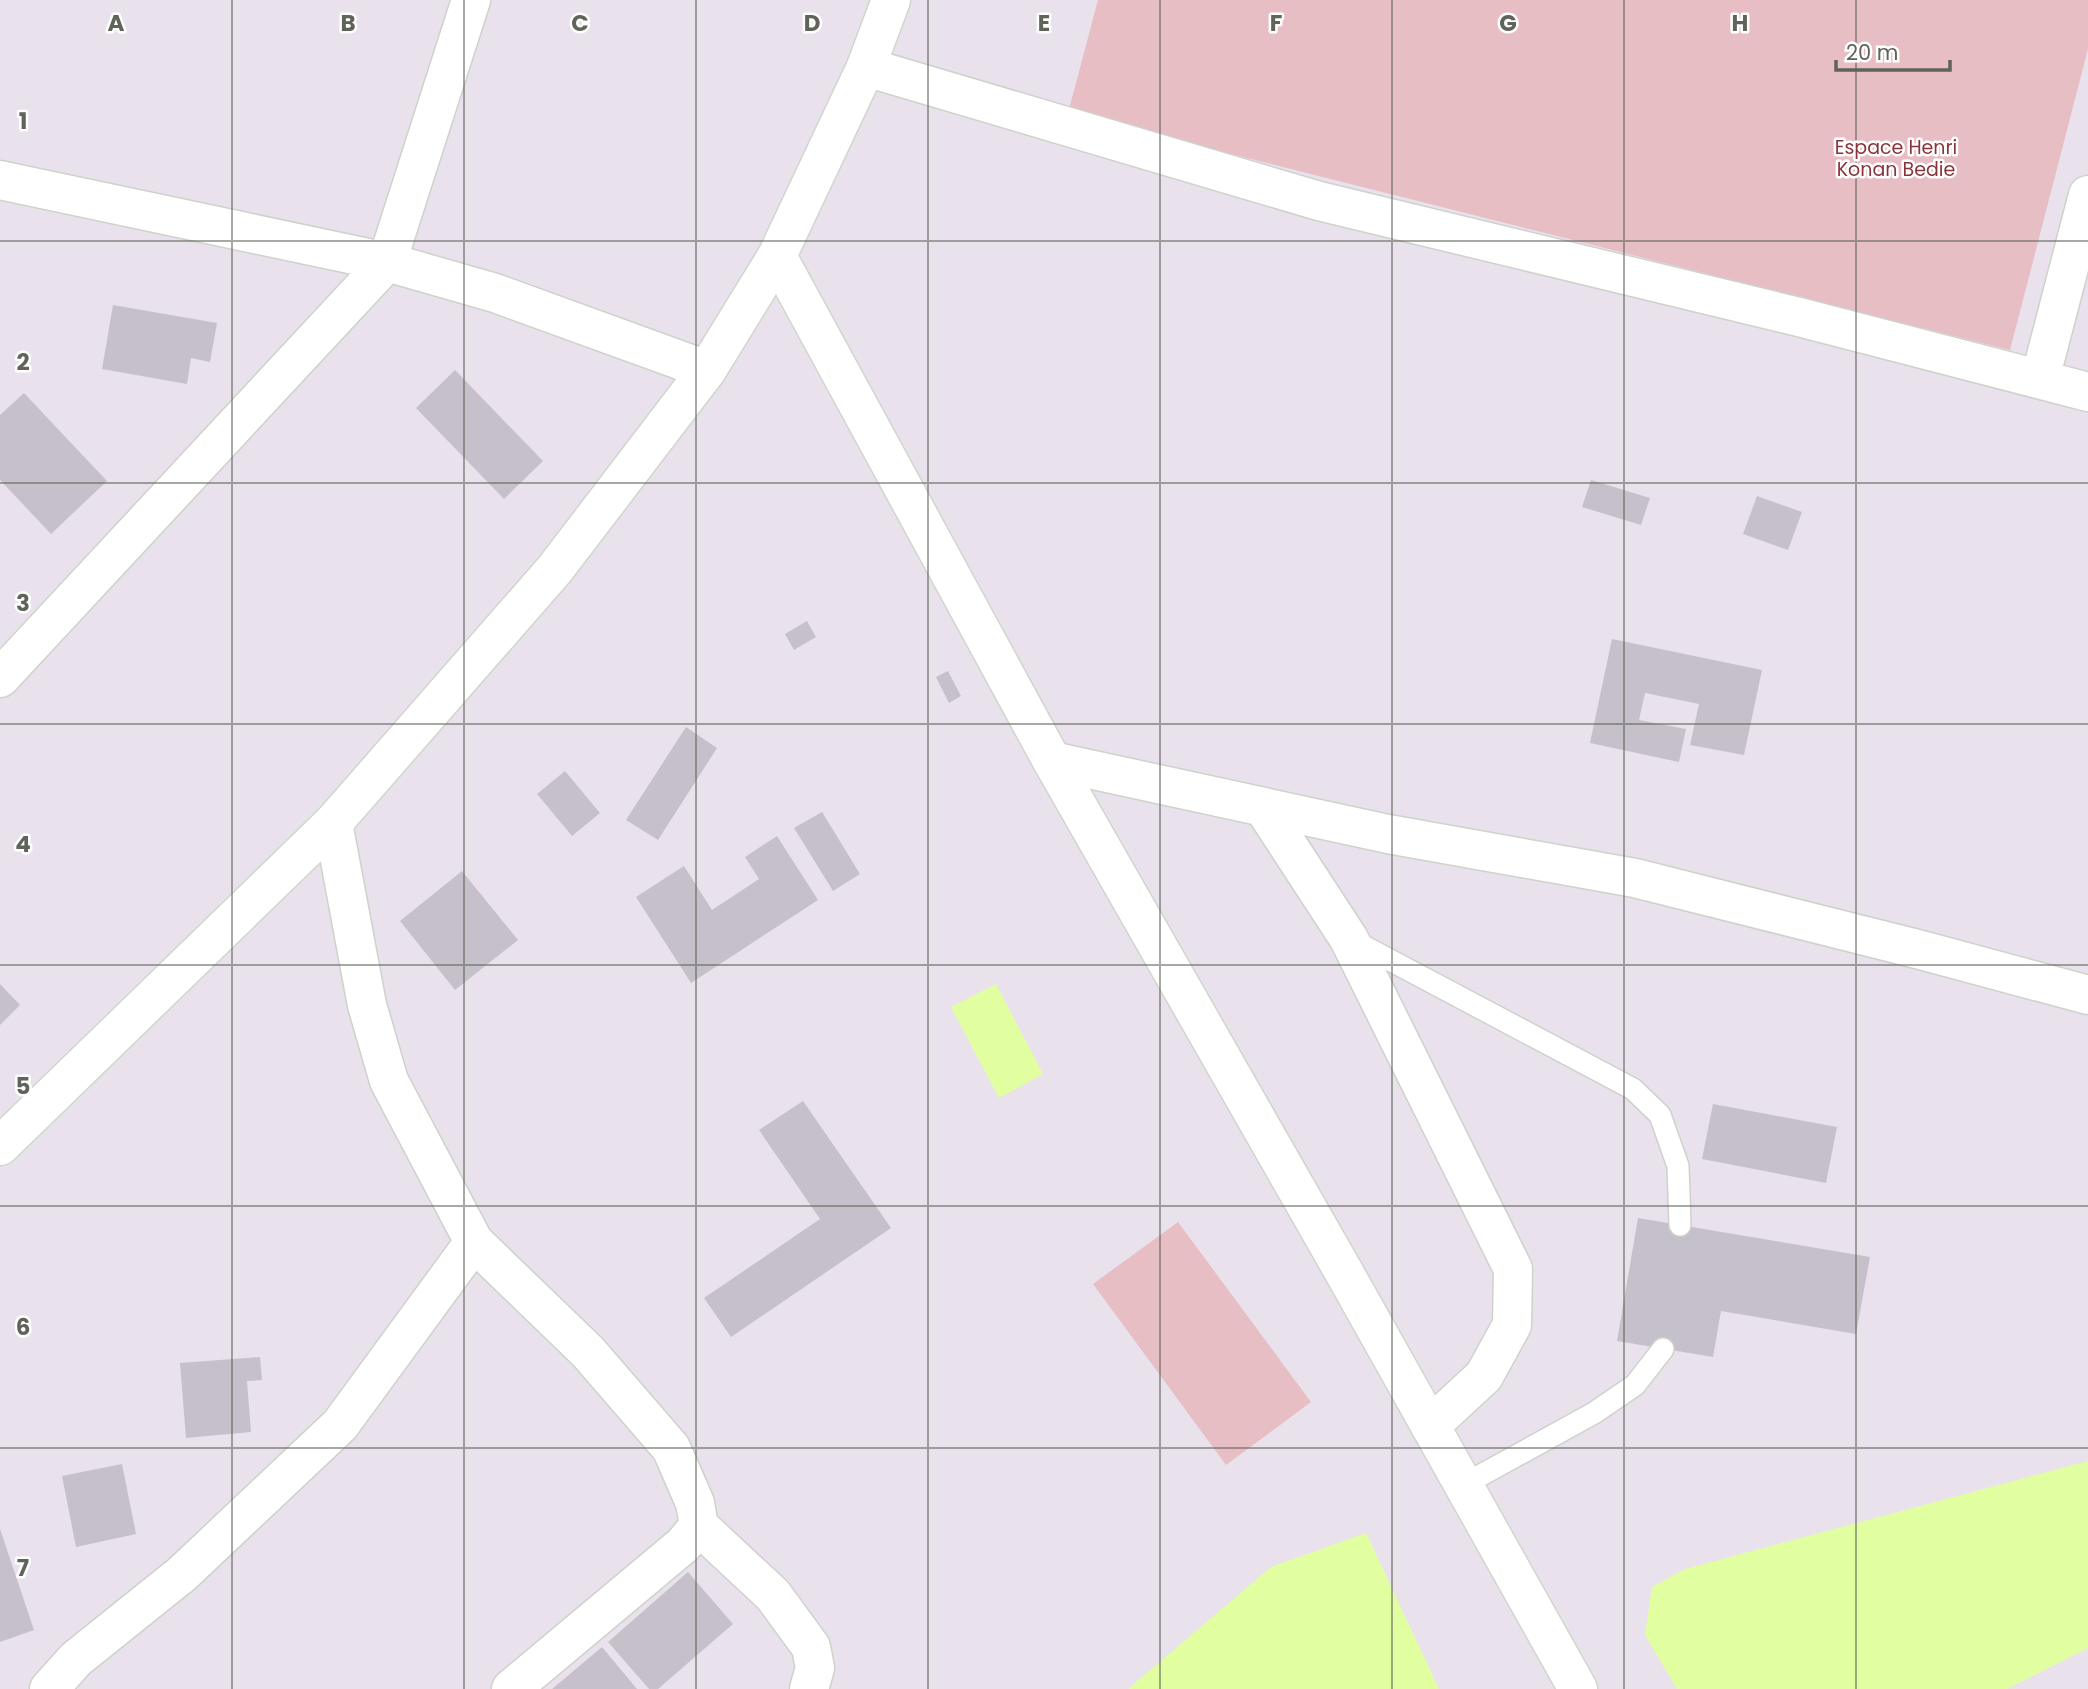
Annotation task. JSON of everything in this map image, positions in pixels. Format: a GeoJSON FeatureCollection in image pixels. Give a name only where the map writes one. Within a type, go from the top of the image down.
{"type":"FeatureCollection","features":[{"type":"Feature","properties":{"kind":"street"},"geometry":{"type":"LineString","coordinates":[[0,678],[387,262],[471,0]]}},
{"type":"Feature","properties":{"kind":"street"},"geometry":{"type":"LineString","coordinates":[[0,1146],[333,823],[555,569],[707,370],[777,256],[866,67],[891,0]]}},
{"type":"Feature","properties":{"kind":"street"},"geometry":{"type":"LineString","coordinates":[[866,67],[1320,201],[1799,317],[2088,392]]}},
{"type":"Feature","properties":{"kind":"street"},"geometry":{"type":"LineString","coordinates":[[0,180],[387,262],[495,293],[707,370]]}},
{"type":"Feature","properties":{"kind":"street"},"geometry":{"type":"LineString","coordinates":[[2040,379],[2088,195]]}},
{"type":"Feature","properties":{"kind":"street"},"geometry":{"type":"LineString","coordinates":[[777,256],[1052,761],[1578,1689]]}},
{"type":"Feature","properties":{"kind":"street"},"geometry":{"type":"LineString","coordinates":[[1052,761],[1388,834],[1635,878],[2088,995]]}},
{"type":"Feature","properties":{"kind":"street"},"geometry":{"type":"LineString","coordinates":[[1263,807],[1349,939],[1513,1269],[1512,1325],[1484,1376],[1430,1426]]}},
{"type":"Feature","properties":{"kind":"street"},"geometry":{"type":"LineString","coordinates":[[333,823],[367,1005],[389,1082],[474,1242],[587,1352],[671,1447],[695,1503],[699,1526],[773,1595],[811,1647],[815,1668],[809,1689]]}},
{"type":"Feature","properties":{"kind":"street"},"geometry":{"type":"LineString","coordinates":[[49,1689],[76,1659],[182,1574],[340,1425],[474,1242]]}},
{"type":"Feature","properties":{"kind":"street"},"geometry":{"type":"LineString","coordinates":[[511,1689],[683,1545],[699,1526]]}},
{"type":"Feature","properties":{"kind":"lane"},"geometry":{"type":"LineString","coordinates":[[1349,939],[1633,1089],[1660,1115],[1678,1166],[1680,1226]]}},
{"type":"Feature","properties":{"kind":"lane"},"geometry":{"type":"LineString","coordinates":[[1463,1485],[1594,1413],[1636,1385],[1663,1349]]}},
{"type":"Feature","properties":{"kind":"green space","name":"Espace Henri Konan Bedie"},"geometry":{"type":"Polygon","coordinates":[[[1098,0],[2088,0],[2088,49],[2010,350],[1068,113],[1098,0]]]}},
{"type":"Feature","properties":{"kind":"green space"},"geometry":{"type":"Polygon","coordinates":[[[1178,1222],[1311,1402],[1226,1465],[1093,1284],[1178,1222]]]}},
{"type":"Feature","properties":{"kind":"shaded area"},"geometry":{"type":"Polygon","coordinates":[[[996,984],[1043,1074],[999,1098],[951,1007],[996,984]]]}},
{"type":"Feature","properties":{"kind":"shaded area"},"geometry":{"type":"Polygon","coordinates":[[[2088,1461],[2088,1648],[2007,1689],[1677,1689],[1645,1635],[1652,1587],[1685,1569],[2088,1461]]]}},
{"type":"Feature","properties":{"kind":"shaded area"},"geometry":{"type":"Polygon","coordinates":[[[1366,1533],[1439,1689],[1128,1689],[1271,1567],[1366,1533]]]}},
{"type":"Feature","properties":{"kind":"building"},"geometry":{"type":"Polygon","coordinates":[[[113,305],[217,323],[210,362],[191,358],[187,384],[102,369],[113,305]]]}},
{"type":"Feature","properties":{"kind":"building"},"geometry":{"type":"Polygon","coordinates":[[[455,370],[543,461],[504,499],[416,408],[455,370]]]}},
{"type":"Feature","properties":{"kind":"building"},"geometry":{"type":"Polygon","coordinates":[[[24,393],[107,481],[51,534],[0,480],[0,415],[24,393]]]}},
{"type":"Feature","properties":{"kind":"building"},"geometry":{"type":"Polygon","coordinates":[[[1591,480],[1650,498],[1641,525],[1582,507],[1591,480]]]}},
{"type":"Feature","properties":{"kind":"building"},"geometry":{"type":"Polygon","coordinates":[[[1757,496],[1802,512],[1788,550],[1743,534],[1757,496]]]}},
{"type":"Feature","properties":{"kind":"building"},"geometry":{"type":"Polygon","coordinates":[[[807,621],[816,637],[794,650],[785,634],[807,621]]]}},
{"type":"Feature","properties":{"kind":"building"},"geometry":{"type":"Polygon","coordinates":[[[1612,639],[1762,670],[1744,755],[1690,745],[1699,704],[1645,693],[1639,720],[1686,729],[1679,762],[1590,743],[1612,639]]]}},
{"type":"Feature","properties":{"kind":"building"},"geometry":{"type":"Polygon","coordinates":[[[948,671],[961,696],[949,703],[936,677],[948,671]]]}},
{"type":"Feature","properties":{"kind":"building"},"geometry":{"type":"Polygon","coordinates":[[[686,727],[717,748],[658,840],[626,820],[686,727]]]}},
{"type":"Feature","properties":{"kind":"building"},"geometry":{"type":"Polygon","coordinates":[[[565,771],[600,813],[572,836],[537,794],[565,771]]]}},
{"type":"Feature","properties":{"kind":"building"},"geometry":{"type":"Polygon","coordinates":[[[822,812],[860,874],[833,891],[794,828],[822,812]]]}},
{"type":"Feature","properties":{"kind":"building"},"geometry":{"type":"Polygon","coordinates":[[[777,836],[818,900],[691,983],[636,897],[684,866],[712,910],[759,879],[745,857],[777,836]]]}},
{"type":"Feature","properties":{"kind":"building"},"geometry":{"type":"Polygon","coordinates":[[[462,871],[518,940],[455,990],[400,921],[462,871]]]}},
{"type":"Feature","properties":{"kind":"building"},"geometry":{"type":"Polygon","coordinates":[[[0,984],[20,1005],[0,1025],[0,984]]]}},
{"type":"Feature","properties":{"kind":"building"},"geometry":{"type":"Polygon","coordinates":[[[803,1101],[891,1228],[731,1337],[704,1298],[820,1219],[759,1130],[803,1101]]]}},
{"type":"Feature","properties":{"kind":"building"},"geometry":{"type":"Polygon","coordinates":[[[1713,1104],[1837,1127],[1826,1183],[1702,1159],[1713,1104]]]}},
{"type":"Feature","properties":{"kind":"building"},"geometry":{"type":"Polygon","coordinates":[[[1638,1218],[1870,1257],[1856,1334],[1721,1311],[1713,1357],[1617,1341],[1638,1218]]]}},
{"type":"Feature","properties":{"kind":"building"},"geometry":{"type":"Polygon","coordinates":[[[260,1357],[262,1380],[247,1381],[251,1432],[186,1438],[180,1363],[260,1357]]]}},
{"type":"Feature","properties":{"kind":"building"},"geometry":{"type":"Polygon","coordinates":[[[122,1464],[136,1534],[76,1547],[62,1476],[122,1464]]]}},
{"type":"Feature","properties":{"kind":"building"},"geometry":{"type":"Polygon","coordinates":[[[0,1529],[34,1630],[0,1642],[0,1529]]]}},
{"type":"Feature","properties":{"kind":"building"},"geometry":{"type":"Polygon","coordinates":[[[688,1572],[733,1624],[658,1689],[649,1689],[608,1642],[688,1572]]]}},
{"type":"Feature","properties":{"kind":"building"},"geometry":{"type":"Polygon","coordinates":[[[602,1647],[637,1689],[552,1689],[602,1647]]]}}]}
